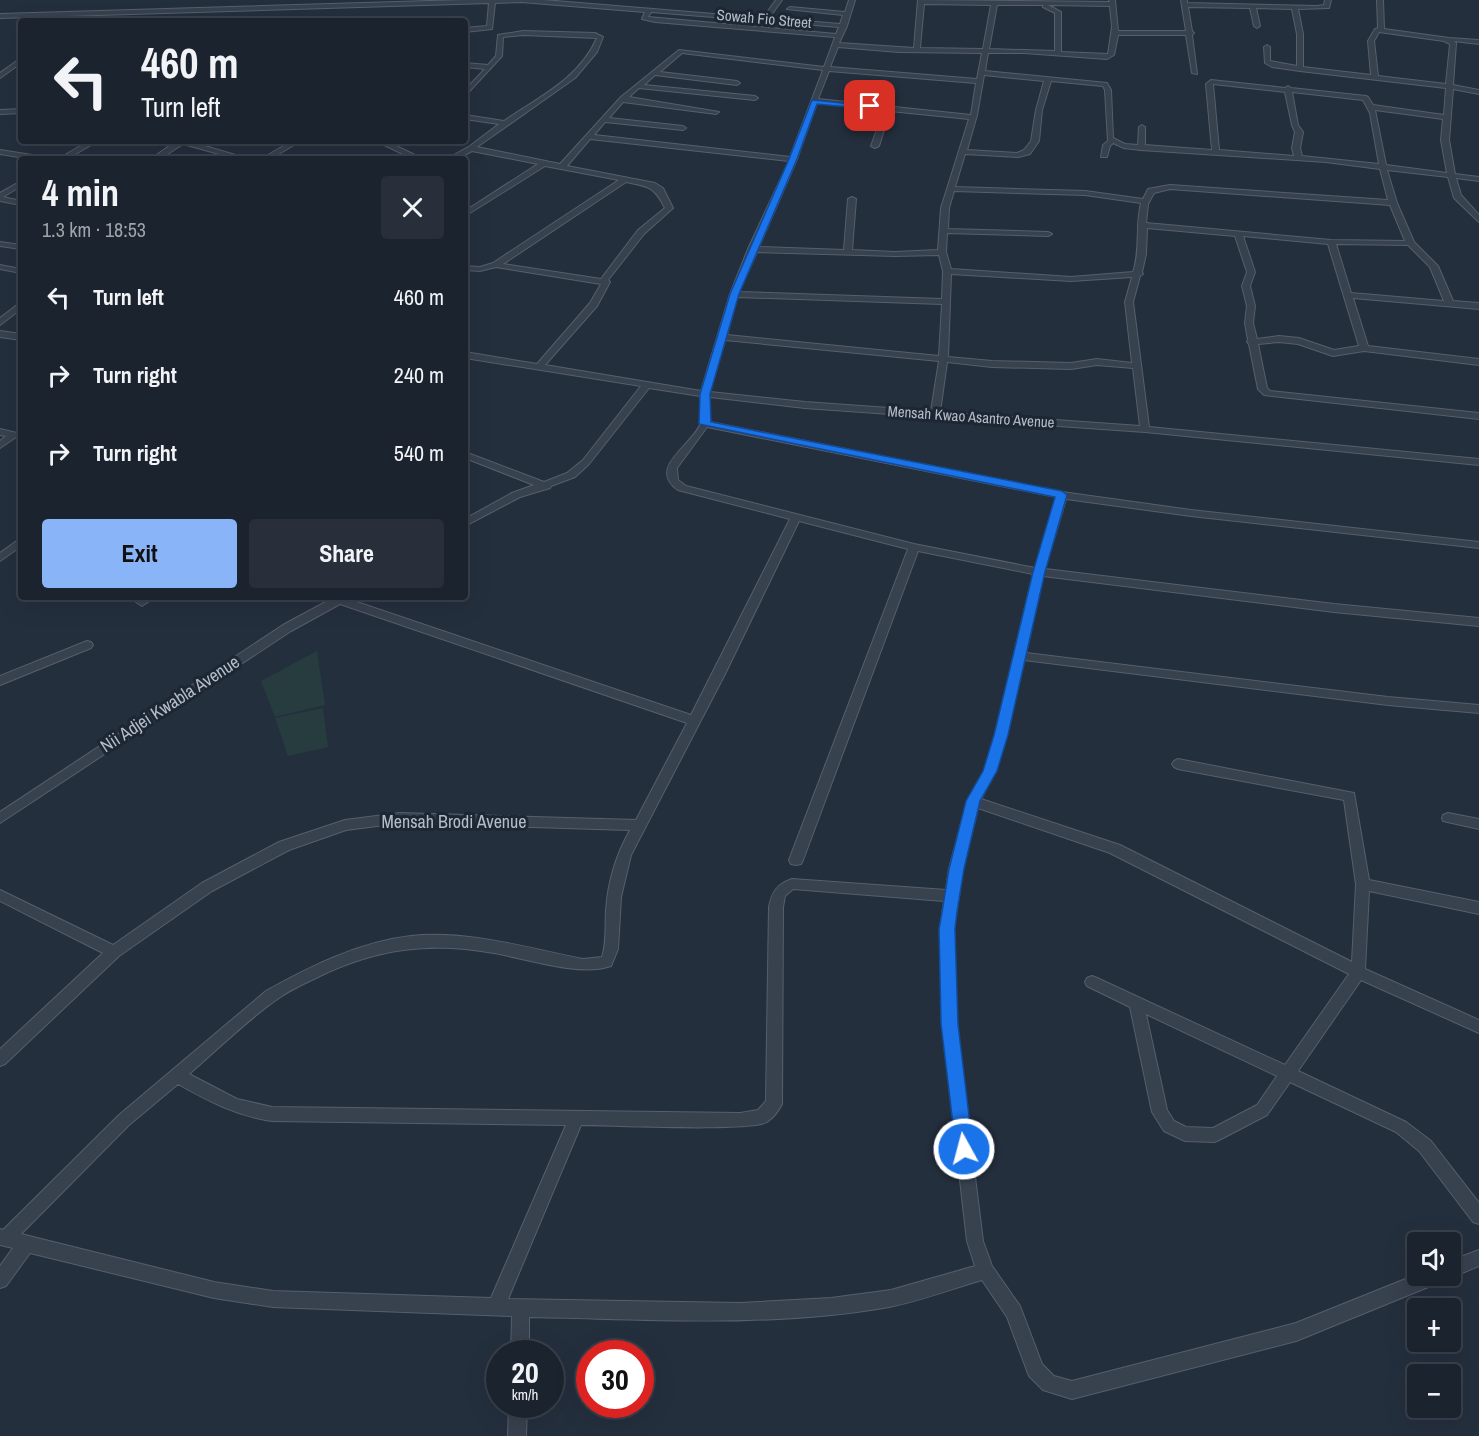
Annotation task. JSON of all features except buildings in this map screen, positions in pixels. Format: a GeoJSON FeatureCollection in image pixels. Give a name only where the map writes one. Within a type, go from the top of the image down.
{"type":"FeatureCollection","features":[{"type":"Feature","properties":{"kind":"street"},"geometry":{"type":"LineString","coordinates":[[468,30],[490,28],[492,0]]}},
{"type":"Feature","properties":{"kind":"street","name":"Sowah Fio Street"},"geometry":{"type":"LineString","coordinates":[[0,16],[277,11],[364,2],[492,0],[580,2],[844,26]]}},
{"type":"Feature","properties":{"kind":"street"},"geometry":{"type":"LineString","coordinates":[[766,18],[779,0]]}},
{"type":"Feature","properties":{"kind":"street"},"geometry":{"type":"LineString","coordinates":[[852,0],[838,45],[793,159],[734,294],[705,394],[707,414],[705,424],[672,468],[671,475],[674,482],[682,488],[795,518],[914,547],[1039,572],[1310,605],[1479,622]]}},
{"type":"Feature","properties":{"kind":"street"},"geometry":{"type":"LineString","coordinates":[[1195,73],[1185,2],[1324,8],[1328,5],[1328,0]]}},
{"type":"Feature","properties":{"kind":"street"},"geometry":{"type":"LineString","coordinates":[[1375,77],[1371,41],[1381,30],[1380,0]]}},
{"type":"Feature","properties":{"kind":"street"},"geometry":{"type":"LineString","coordinates":[[838,45],[917,50],[1058,53],[1107,57],[1112,54],[1116,33],[1116,13],[1112,2],[1035,4],[921,1],[917,50]]}},
{"type":"Feature","properties":{"kind":"street"},"geometry":{"type":"LineString","coordinates":[[935,414],[943,357],[947,272],[942,252],[945,208],[953,189],[973,117],[994,3]]}},
{"type":"Feature","properties":{"kind":"street"},"geometry":{"type":"LineString","coordinates":[[1035,4],[1053,8],[1058,12],[1058,53]]}},
{"type":"Feature","properties":{"kind":"street"},"geometry":{"type":"LineString","coordinates":[[1252,6],[1257,26]]}},
{"type":"Feature","properties":{"kind":"street"},"geometry":{"type":"LineString","coordinates":[[1295,8],[1300,34],[1300,69]]}},
{"type":"Feature","properties":{"kind":"street"},"geometry":{"type":"LineString","coordinates":[[650,9],[644,18],[840,36]]}},
{"type":"Feature","properties":{"kind":"street"},"geometry":{"type":"LineString","coordinates":[[790,9],[848,14]]}},
{"type":"Feature","properties":{"kind":"street"},"geometry":{"type":"LineString","coordinates":[[128,18],[129,13]]}},
{"type":"Feature","properties":{"kind":"street"},"geometry":{"type":"LineString","coordinates":[[76,18],[81,14]]}},
{"type":"Feature","properties":{"kind":"street"},"geometry":{"type":"LineString","coordinates":[[1381,30],[1450,40],[1454,47],[1445,117],[1445,140],[1457,196],[1479,220]]}},
{"type":"Feature","properties":{"kind":"street"},"geometry":{"type":"LineString","coordinates":[[458,156],[474,149],[505,123],[573,75],[586,64],[600,37],[559,33],[499,37],[499,56],[468,91]]}},
{"type":"Feature","properties":{"kind":"street"},"geometry":{"type":"LineString","coordinates":[[1116,33],[1191,33]]}},
{"type":"Feature","properties":{"kind":"street"},"geometry":{"type":"LineString","coordinates":[[1452,39],[1479,42]]}},
{"type":"Feature","properties":{"kind":"street"},"geometry":{"type":"LineString","coordinates":[[1267,47],[1268,63],[1300,69],[1450,86],[1479,92]]}},
{"type":"Feature","properties":{"kind":"street"},"geometry":{"type":"LineString","coordinates":[[562,167],[622,99],[675,54],[684,51],[861,73],[1093,82],[1107,87],[1112,141]]}},
{"type":"Feature","properties":{"kind":"street"},"geometry":{"type":"LineString","coordinates":[[0,76],[18,62]]}},
{"type":"Feature","properties":{"kind":"street"},"geometry":{"type":"LineString","coordinates":[[468,65],[490,68]]}},
{"type":"Feature","properties":{"kind":"street"},"geometry":{"type":"LineString","coordinates":[[7,71],[18,70]]}},
{"type":"Feature","properties":{"kind":"street"},"geometry":{"type":"LineString","coordinates":[[655,73],[737,83]]}},
{"type":"Feature","properties":{"kind":"street"},"geometry":{"type":"LineString","coordinates":[[962,152],[1018,155],[1027,152],[1035,141],[1039,110],[1048,79]]}},
{"type":"Feature","properties":{"kind":"street"},"geometry":{"type":"LineString","coordinates":[[1216,153],[1212,135],[1209,84],[1211,82],[1363,97],[1371,107],[1393,203],[1410,243],[1434,266],[1450,304]]}},
{"type":"Feature","properties":{"kind":"street"},"geometry":{"type":"LineString","coordinates":[[638,86],[755,98]]}},
{"type":"Feature","properties":{"kind":"street"},"geometry":{"type":"LineString","coordinates":[[1288,88],[1295,126],[1299,132],[1296,148],[1299,159]]}},
{"type":"Feature","properties":{"kind":"street"},"geometry":{"type":"LineString","coordinates":[[622,99],[680,107]]}},
{"type":"Feature","properties":{"kind":"street"},"geometry":{"type":"LineString","coordinates":[[814,101],[973,117]]}},
{"type":"Feature","properties":{"kind":"street"},"geometry":{"type":"LineString","coordinates":[[1371,107],[1445,117]]}},
{"type":"Feature","properties":{"kind":"street"},"geometry":{"type":"LineString","coordinates":[[874,146],[888,108]]}},
{"type":"Feature","properties":{"kind":"street"},"geometry":{"type":"LineString","coordinates":[[0,112],[18,111]]}},
{"type":"Feature","properties":{"kind":"street"},"geometry":{"type":"LineString","coordinates":[[468,117],[505,123]]}},
{"type":"Feature","properties":{"kind":"street"},"geometry":{"type":"LineString","coordinates":[[605,120],[683,128]]}},
{"type":"Feature","properties":{"kind":"street"},"geometry":{"type":"LineString","coordinates":[[1141,148],[1142,128]]}},
{"type":"Feature","properties":{"kind":"street"},"geometry":{"type":"LineString","coordinates":[[590,137],[793,159]]}},
{"type":"Feature","properties":{"kind":"street"},"geometry":{"type":"LineString","coordinates":[[1112,141],[1141,148],[1299,159],[1479,179]]}},
{"type":"Feature","properties":{"kind":"street"},"geometry":{"type":"LineString","coordinates":[[1104,155],[1107,145],[1112,141]]}},
{"type":"Feature","properties":{"kind":"street"},"geometry":{"type":"LineString","coordinates":[[67,156],[89,144]]}},
{"type":"Feature","properties":{"kind":"street"},"geometry":{"type":"LineString","coordinates":[[159,156],[177,144]]}},
{"type":"Feature","properties":{"kind":"street"},"geometry":{"type":"LineString","coordinates":[[190,144],[225,156]]}},
{"type":"Feature","properties":{"kind":"street"},"geometry":{"type":"LineString","coordinates":[[271,156],[292,144]]}},
{"type":"Feature","properties":{"kind":"street"},"geometry":{"type":"LineString","coordinates":[[386,144],[412,156]]}},
{"type":"Feature","properties":{"kind":"street"},"geometry":{"type":"LineString","coordinates":[[474,149],[652,185],[660,190],[669,208],[641,232],[604,280]]}},
{"type":"Feature","properties":{"kind":"street"},"geometry":{"type":"LineString","coordinates":[[0,152],[26,156]]}},
{"type":"Feature","properties":{"kind":"street"},"geometry":{"type":"LineString","coordinates":[[468,212],[543,164]]}},
{"type":"Feature","properties":{"kind":"street"},"geometry":{"type":"LineString","coordinates":[[496,266],[535,237],[599,200],[624,180]]}},
{"type":"Feature","properties":{"kind":"street"},"geometry":{"type":"LineString","coordinates":[[0,197],[18,185]]}},
{"type":"Feature","properties":{"kind":"street"},"geometry":{"type":"LineString","coordinates":[[1145,429],[1129,315],[1131,288],[1139,274],[1144,201],[1151,191],[1170,187],[1393,203]]}},
{"type":"Feature","properties":{"kind":"street"},"geometry":{"type":"LineString","coordinates":[[953,189],[1064,192],[1144,201]]}},
{"type":"Feature","properties":{"kind":"street"},"geometry":{"type":"LineString","coordinates":[[0,197],[18,202]]}},
{"type":"Feature","properties":{"kind":"street"},"geometry":{"type":"LineString","coordinates":[[848,253],[852,199]]}},
{"type":"Feature","properties":{"kind":"street"},"geometry":{"type":"LineString","coordinates":[[1143,225],[1331,242],[1410,243]]}},
{"type":"Feature","properties":{"kind":"street"},"geometry":{"type":"LineString","coordinates":[[944,231],[1048,234]]}},
{"type":"Feature","properties":{"kind":"street"},"geometry":{"type":"LineString","coordinates":[[1239,235],[1251,272],[1246,286],[1251,306],[1249,322],[1251,342],[1263,389],[1267,393],[1479,416]]}},
{"type":"Feature","properties":{"kind":"street"},"geometry":{"type":"LineString","coordinates":[[1331,242],[1364,348]]}},
{"type":"Feature","properties":{"kind":"street"},"geometry":{"type":"LineString","coordinates":[[0,244],[18,247]]}},
{"type":"Feature","properties":{"kind":"street"},"geometry":{"type":"LineString","coordinates":[[752,249],[848,253],[942,252]]}},
{"type":"Feature","properties":{"kind":"street"},"geometry":{"type":"LineString","coordinates":[[468,268],[496,266],[604,280]]}},
{"type":"Feature","properties":{"kind":"street"},"geometry":{"type":"LineString","coordinates":[[0,267],[18,270]]}},
{"type":"Feature","properties":{"kind":"street"},"geometry":{"type":"LineString","coordinates":[[947,272],[1071,279],[1139,274]]}},
{"type":"Feature","properties":{"kind":"street"},"geometry":{"type":"LineString","coordinates":[[539,367],[594,304],[607,284],[604,280]]}},
{"type":"Feature","properties":{"kind":"street"},"geometry":{"type":"LineString","coordinates":[[734,294],[945,302]]}},
{"type":"Feature","properties":{"kind":"street"},"geometry":{"type":"LineString","coordinates":[[1348,295],[1479,306]]}},
{"type":"Feature","properties":{"kind":"street"},"geometry":{"type":"LineString","coordinates":[[0,322],[18,307]]}},
{"type":"Feature","properties":{"kind":"street"},"geometry":{"type":"LineString","coordinates":[[0,334],[18,337]]}},
{"type":"Feature","properties":{"kind":"street"},"geometry":{"type":"LineString","coordinates":[[721,338],[943,357],[992,364],[1071,366],[1097,362],[1137,366]]}},
{"type":"Feature","properties":{"kind":"street"},"geometry":{"type":"LineString","coordinates":[[1251,342],[1269,339],[1299,341],[1334,353],[1364,348],[1479,362]]}},
{"type":"Feature","properties":{"kind":"street","name":"Mensah Kwao Asantro Avenue"},"geometry":{"type":"LineString","coordinates":[[468,355],[646,387],[705,394],[1145,429],[1479,462]]}},
{"type":"Feature","properties":{"kind":"street"},"geometry":{"type":"LineString","coordinates":[[468,522],[516,495],[571,475],[586,462],[646,387]]}},
{"type":"Feature","properties":{"kind":"street"},"geometry":{"type":"LineString","coordinates":[[705,424],[1062,495],[1191,513],[1479,544]]}},
{"type":"Feature","properties":{"kind":"street"},"geometry":{"type":"LineString","coordinates":[[0,432],[17,432]]}},
{"type":"Feature","properties":{"kind":"street"},"geometry":{"type":"LineString","coordinates":[[0,445],[17,432]]}},
{"type":"Feature","properties":{"kind":"street"},"geometry":{"type":"LineString","coordinates":[[468,456],[546,486]]}},
{"type":"Feature","properties":{"kind":"street"},"geometry":{"type":"LineString","coordinates":[[1062,495],[1039,572],[990,771],[973,801],[947,929],[949,1024],[975,1241],[985,1271],[1014,1312],[1035,1370],[1049,1384],[1072,1389],[1296,1332],[1410,1286]]}},
{"type":"Feature","properties":{"kind":"street"},"geometry":{"type":"LineString","coordinates":[[3,1238],[91,1151],[271,995],[297,980],[375,949],[434,940],[583,965],[606,962],[612,953],[613,907],[617,873],[626,847],[695,721],[795,518]]}},
{"type":"Feature","properties":{"kind":"street"},"geometry":{"type":"LineString","coordinates":[[0,558],[18,543]]}},
{"type":"Feature","properties":{"kind":"street"},"geometry":{"type":"LineString","coordinates":[[796,860],[914,547]]}},
{"type":"Feature","properties":{"kind":"street","name":"Nii Adjei Kwabla Avenue"},"geometry":{"type":"LineString","coordinates":[[0,818],[287,628],[338,600]]}},
{"type":"Feature","properties":{"kind":"street"},"geometry":{"type":"LineString","coordinates":[[348,600],[695,721]]}},
{"type":"Feature","properties":{"kind":"street"},"geometry":{"type":"LineString","coordinates":[[0,681],[87,645]]}},
{"type":"Feature","properties":{"kind":"street"},"geometry":{"type":"LineString","coordinates":[[1020,656],[1388,701],[1479,709]]}},
{"type":"Feature","properties":{"kind":"street"},"geometry":{"type":"LineString","coordinates":[[1137,1004],[1160,1112],[1169,1126],[1185,1134],[1214,1135],[1241,1123],[1262,1110],[1358,972],[1363,884],[1350,796],[1178,764]]}},
{"type":"Feature","properties":{"kind":"street"},"geometry":{"type":"LineString","coordinates":[[973,801],[1114,849],[1358,972],[1479,1027]]}},
{"type":"Feature","properties":{"kind":"street","name":"Mensah Brodi Avenue"},"geometry":{"type":"LineString","coordinates":[[0,1059],[114,952],[207,887],[284,846],[345,825],[400,818],[640,825]]}},
{"type":"Feature","properties":{"kind":"street"},"geometry":{"type":"LineString","coordinates":[[1448,818],[1479,824]]}},
{"type":"Feature","properties":{"kind":"street"},"geometry":{"type":"LineString","coordinates":[[178,1076],[228,1104],[248,1111],[576,1119],[740,1120],[762,1117],[774,1104],[776,907],[778,894],[783,887],[792,884],[952,896]]}},
{"type":"Feature","properties":{"kind":"street"},"geometry":{"type":"LineString","coordinates":[[1363,884],[1479,908]]}},
{"type":"Feature","properties":{"kind":"street"},"geometry":{"type":"LineString","coordinates":[[0,895],[114,952]]}},
{"type":"Feature","properties":{"kind":"street"},"geometry":{"type":"LineString","coordinates":[[1092,982],[1401,1127],[1425,1146],[1479,1216]]}},
{"type":"Feature","properties":{"kind":"street"},"geometry":{"type":"LineString","coordinates":[[496,1307],[576,1119]]}},
{"type":"Feature","properties":{"kind":"street"},"geometry":{"type":"LineString","coordinates":[[3,1238],[214,1290],[273,1299],[521,1308],[740,1312],[831,1306],[891,1298],[985,1271]]}},
{"type":"Feature","properties":{"kind":"street"},"geometry":{"type":"LineString","coordinates":[[0,1280],[26,1244]]}},
{"type":"Feature","properties":{"kind":"street"},"geometry":{"type":"LineString","coordinates":[[1461,1265],[1479,1258]]}},
{"type":"Feature","properties":{"kind":"street"},"geometry":{"type":"LineString","coordinates":[[520,1340],[521,1308]]}},
{"type":"Feature","properties":{"kind":"street"},"geometry":{"type":"LineString","coordinates":[[517,1436],[518,1418]]}},
{"type":"Feature","properties":{"kind":"green space"},"geometry":{"type":"Polygon","coordinates":[[[317,651],[325,705],[275,717],[261,681],[317,651]]]}},
{"type":"Feature","properties":{"kind":"green space"},"geometry":{"type":"Polygon","coordinates":[[[323,708],[328,747],[288,756],[275,718],[323,708]]]}},
{"type":"Feature","properties":{"kind":"route"},"geometry":{"type":"LineString","coordinates":[[870,106],[814,101],[793,159],[734,294],[705,394],[707,414],[705,424],[1062,495],[1039,572],[1001,735],[990,771],[973,801],[956,869],[947,929],[949,1024],[964,1149]]}}]}
